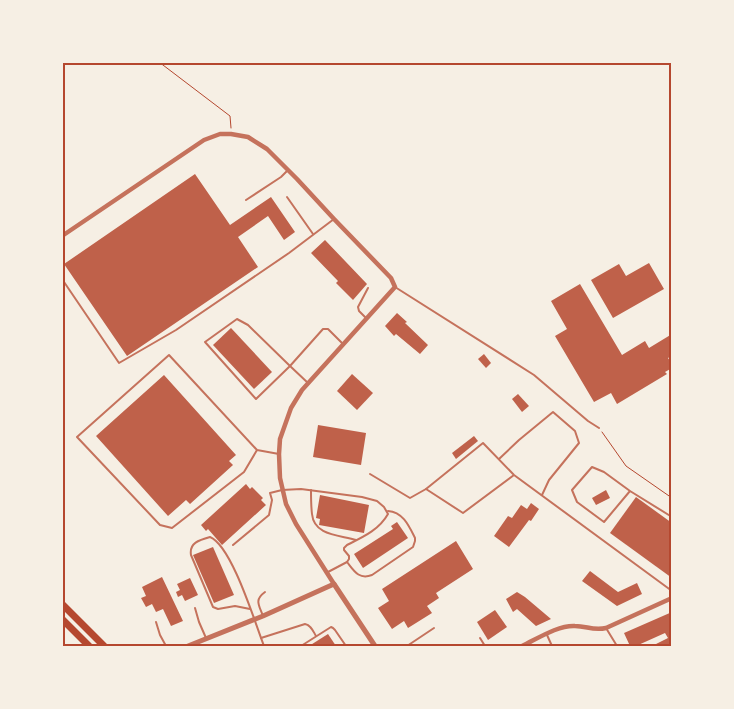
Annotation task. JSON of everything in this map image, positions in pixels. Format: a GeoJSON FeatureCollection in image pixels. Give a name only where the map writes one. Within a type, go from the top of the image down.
{"type":"FeatureCollection","features":[{"type":"Feature","properties":{"kind":"highway"},"geometry":{"type":"LineString","coordinates":[[62,604],[104,646]]}},
{"type":"Feature","properties":{"kind":"highway"},"geometry":{"type":"LineString","coordinates":[[62,619],[89,646]]}},
{"type":"Feature","properties":{"kind":"street"},"geometry":{"type":"LineString","coordinates":[[62,236],[204,140],[220,134],[231,134],[248,137],[267,149],[391,278],[395,287],[308,383],[295,401],[282,431],[279,454],[282,490],[292,517],[375,646]]}},
{"type":"Feature","properties":{"kind":"street"},"geometry":{"type":"LineString","coordinates":[[188,646],[254,620],[334,584]]}},
{"type":"Feature","properties":{"kind":"street"},"geometry":{"type":"LineString","coordinates":[[522,646],[563,627],[575,626],[597,630],[606,628],[672,598]]}},
{"type":"Feature","properties":{"kind":"lane"},"geometry":{"type":"LineString","coordinates":[[246,200],[281,177],[288,170]]}},
{"type":"Feature","properties":{"kind":"lane"},"geometry":{"type":"LineString","coordinates":[[287,197],[313,234]]}},
{"type":"Feature","properties":{"kind":"lane"},"geometry":{"type":"LineString","coordinates":[[62,280],[119,364],[176,330],[289,254],[334,219]]}},
{"type":"Feature","properties":{"kind":"lane"},"geometry":{"type":"LineString","coordinates":[[395,287],[534,376],[588,422],[599,428]]}},
{"type":"Feature","properties":{"kind":"lane"},"geometry":{"type":"LineString","coordinates":[[366,318],[359,311],[358,307],[368,288]]}},
{"type":"Feature","properties":{"kind":"lane"},"geometry":{"type":"LineString","coordinates":[[308,383],[290,366],[248,325],[237,319],[205,342],[256,400],[290,366],[323,329],[328,329],[343,344]]}},
{"type":"Feature","properties":{"kind":"lane"},"geometry":{"type":"LineString","coordinates":[[257,450],[244,472],[172,528],[160,525],[77,437],[169,355],[257,450],[279,454]]}},
{"type":"Feature","properties":{"kind":"lane"},"geometry":{"type":"LineString","coordinates":[[499,459],[553,412],[575,431],[579,444],[549,480],[542,495]]}},
{"type":"Feature","properties":{"kind":"lane"},"geometry":{"type":"LineString","coordinates":[[370,474],[410,498],[426,489],[483,443],[514,475],[672,591]]}},
{"type":"Feature","properties":{"kind":"lane"},"geometry":{"type":"LineString","coordinates":[[630,491],[604,522],[577,502],[572,490],[592,467],[604,472],[672,517]]}},
{"type":"Feature","properties":{"kind":"lane"},"geometry":{"type":"LineString","coordinates":[[426,489],[463,513],[514,475]]}},
{"type":"Feature","properties":{"kind":"lane"},"geometry":{"type":"LineString","coordinates":[[233,545],[269,515],[272,500],[270,492],[301,489],[369,499],[381,504],[388,512],[391,511],[399,514],[404,519],[416,541],[412,547],[368,577],[360,575],[347,562]]}},
{"type":"Feature","properties":{"kind":"lane"},"geometry":{"type":"LineString","coordinates":[[311,490],[312,515],[314,522],[320,529],[326,533],[357,540]]}},
{"type":"Feature","properties":{"kind":"lane"},"geometry":{"type":"LineString","coordinates":[[347,562],[349,558],[344,548],[383,522],[388,512]]}},
{"type":"Feature","properties":{"kind":"lane"},"geometry":{"type":"LineString","coordinates":[[250,609],[235,606],[218,609],[214,607],[191,555],[191,546],[207,537],[216,540],[230,562],[250,609],[264,646]]}},
{"type":"Feature","properties":{"kind":"lane"},"geometry":{"type":"LineString","coordinates":[[326,572],[347,562]]}},
{"type":"Feature","properties":{"kind":"lane"},"geometry":{"type":"LineString","coordinates":[[263,616],[258,600],[259,596],[264,592]]}},
{"type":"Feature","properties":{"kind":"lane"},"geometry":{"type":"LineString","coordinates":[[196,608],[199,622],[207,639]]}},
{"type":"Feature","properties":{"kind":"lane"},"geometry":{"type":"LineString","coordinates":[[156,622],[166,646]]}},
{"type":"Feature","properties":{"kind":"lane"},"geometry":{"type":"LineString","coordinates":[[261,638],[305,624],[311,628],[316,636]]}},
{"type":"Feature","properties":{"kind":"lane"},"geometry":{"type":"LineString","coordinates":[[301,646],[328,628],[333,628],[346,646]]}},
{"type":"Feature","properties":{"kind":"lane"},"geometry":{"type":"LineString","coordinates":[[407,646],[434,628]]}},
{"type":"Feature","properties":{"kind":"lane"},"geometry":{"type":"LineString","coordinates":[[606,628],[617,646]]}},
{"type":"Feature","properties":{"kind":"lane"},"geometry":{"type":"LineString","coordinates":[[547,634],[552,646]]}},
{"type":"Feature","properties":{"kind":"lane"},"geometry":{"type":"LineString","coordinates":[[480,638],[485,646]]}},
{"type":"Feature","properties":{"kind":"path"},"geometry":{"type":"LineString","coordinates":[[159,62],[230,116],[231,134]]}},
{"type":"Feature","properties":{"kind":"path"},"geometry":{"type":"LineString","coordinates":[[599,428],[626,466],[672,498]]}},
{"type":"Feature","properties":{"kind":"building"},"geometry":{"type":"Polygon","coordinates":[[[195,174],[230,225],[271,197],[295,232],[284,240],[268,216],[238,237],[258,267],[127,356],[64,264],[195,174]]]}},
{"type":"Feature","properties":{"kind":"building"},"geometry":{"type":"Polygon","coordinates":[[[325,240],[367,284],[353,300],[311,253],[325,240]]]}},
{"type":"Feature","properties":{"kind":"building"},"geometry":{"type":"Polygon","coordinates":[[[649,263],[664,289],[613,318],[591,280],[619,264],[626,276],[649,263]]]}},
{"type":"Feature","properties":{"kind":"building"},"geometry":{"type":"Polygon","coordinates":[[[580,284],[622,355],[645,341],[649,348],[672,334],[672,356],[668,358],[672,368],[665,372],[667,374],[617,404],[611,393],[594,402],[555,336],[567,329],[551,301],[580,284]]]}},
{"type":"Feature","properties":{"kind":"building"},"geometry":{"type":"Polygon","coordinates":[[[397,313],[428,345],[420,354],[396,334],[394,336],[385,326],[397,313]]]}},
{"type":"Feature","properties":{"kind":"building"},"geometry":{"type":"Polygon","coordinates":[[[231,328],[272,372],[254,389],[213,345],[231,328]]]}},
{"type":"Feature","properties":{"kind":"building"},"geometry":{"type":"Polygon","coordinates":[[[484,354],[491,363],[486,368],[478,359],[484,354]]]}},
{"type":"Feature","properties":{"kind":"building"},"geometry":{"type":"Polygon","coordinates":[[[352,374],[373,393],[357,410],[337,391],[352,374]]]}},
{"type":"Feature","properties":{"kind":"building"},"geometry":{"type":"Polygon","coordinates":[[[164,375],[236,455],[229,461],[233,465],[190,504],[186,500],[168,516],[96,436],[164,375]]]}},
{"type":"Feature","properties":{"kind":"building"},"geometry":{"type":"Polygon","coordinates":[[[518,394],[529,406],[522,412],[512,399],[518,394]]]}},
{"type":"Feature","properties":{"kind":"building"},"geometry":{"type":"Polygon","coordinates":[[[318,425],[366,433],[361,465],[313,457],[318,425]]]}},
{"type":"Feature","properties":{"kind":"building"},"geometry":{"type":"Polygon","coordinates":[[[474,436],[478,441],[456,459],[452,453],[474,436]]]}},
{"type":"Feature","properties":{"kind":"building"},"geometry":{"type":"Polygon","coordinates":[[[246,484],[263,498],[261,500],[266,505],[222,545],[208,529],[206,531],[201,525],[246,484]]]}},
{"type":"Feature","properties":{"kind":"building"},"geometry":{"type":"Polygon","coordinates":[[[606,490],[610,498],[596,505],[592,498],[606,490]]]}},
{"type":"Feature","properties":{"kind":"building"},"geometry":{"type":"Polygon","coordinates":[[[320,495],[369,505],[364,533],[319,525],[320,519],[316,518],[320,495]]]}},
{"type":"Feature","properties":{"kind":"building"},"geometry":{"type":"Polygon","coordinates":[[[636,497],[672,523],[672,578],[610,533],[636,497]]]}},
{"type":"Feature","properties":{"kind":"building"},"geometry":{"type":"Polygon","coordinates":[[[531,503],[539,509],[509,547],[494,536],[508,516],[512,518],[521,505],[527,509],[531,503]]]}},
{"type":"Feature","properties":{"kind":"building"},"geometry":{"type":"Polygon","coordinates":[[[397,522],[408,538],[363,568],[354,554],[393,529],[391,526],[397,522]]]}},
{"type":"Feature","properties":{"kind":"building"},"geometry":{"type":"Polygon","coordinates":[[[456,541],[473,569],[436,593],[439,598],[427,606],[432,613],[408,628],[404,621],[392,629],[378,608],[389,601],[382,589],[456,541]]]}},
{"type":"Feature","properties":{"kind":"building"},"geometry":{"type":"Polygon","coordinates":[[[213,547],[234,595],[214,603],[193,555],[213,547]]]}},
{"type":"Feature","properties":{"kind":"building"},"geometry":{"type":"Polygon","coordinates":[[[590,571],[618,592],[637,583],[642,594],[617,606],[582,581],[590,571]]]}},
{"type":"Feature","properties":{"kind":"building"},"geometry":{"type":"Polygon","coordinates":[[[162,577],[183,621],[171,626],[163,609],[156,612],[152,604],[146,607],[141,598],[146,596],[142,587],[162,577]]]}},
{"type":"Feature","properties":{"kind":"building"},"geometry":{"type":"Polygon","coordinates":[[[190,578],[198,595],[185,601],[182,595],[178,597],[176,592],[180,590],[177,584],[190,578]]]}},
{"type":"Feature","properties":{"kind":"building"},"geometry":{"type":"Polygon","coordinates":[[[517,592],[551,619],[536,626],[517,609],[513,612],[506,599],[517,592]]]}},
{"type":"Feature","properties":{"kind":"building"},"geometry":{"type":"Polygon","coordinates":[[[495,610],[507,627],[488,640],[477,622],[495,610]]]}},
{"type":"Feature","properties":{"kind":"building"},"geometry":{"type":"Polygon","coordinates":[[[672,612],[672,646],[657,646],[656,644],[668,638],[665,633],[636,646],[630,646],[624,633],[672,612]]]}},
{"type":"Feature","properties":{"kind":"building"},"geometry":{"type":"Polygon","coordinates":[[[328,634],[336,646],[309,646],[328,634]]]}}]}
